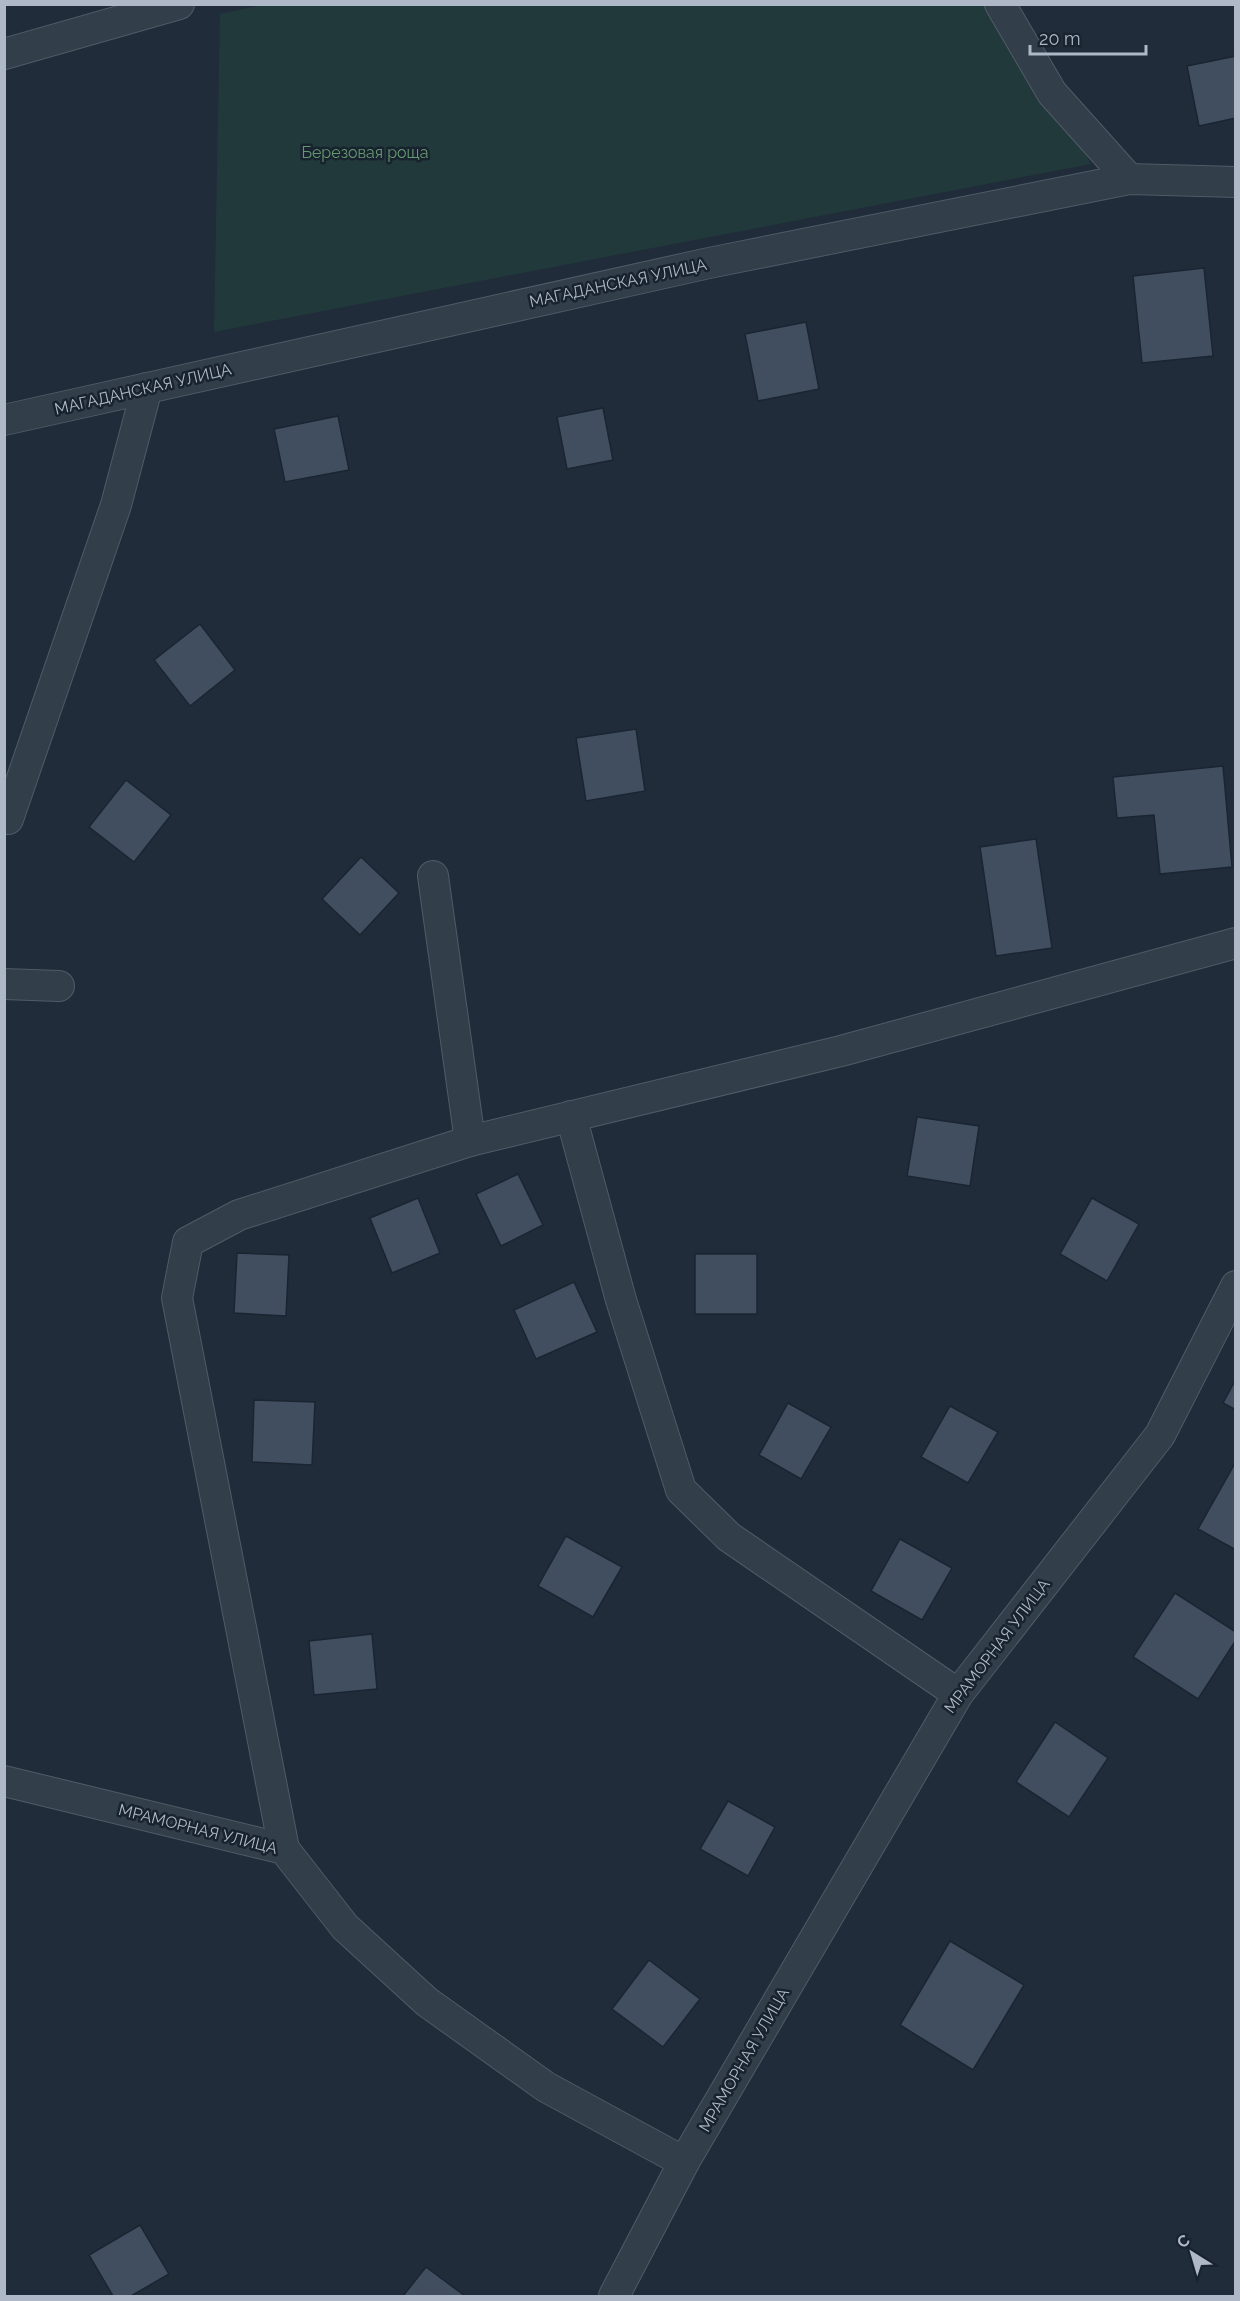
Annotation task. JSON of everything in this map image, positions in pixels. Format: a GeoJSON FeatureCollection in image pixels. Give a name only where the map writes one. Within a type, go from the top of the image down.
{"type":"FeatureCollection","features":[{"type":"Feature","properties":{"kind":"street"},"geometry":{"type":"LineString","coordinates":[[4,54],[178,4]]}},
{"type":"Feature","properties":{"kind":"street"},"geometry":{"type":"LineString","coordinates":[[1000,4],[1052,93],[1129,179]]}},
{"type":"Feature","properties":{"kind":"street","name":"МАГАДАНСКАЯ УЛИЦА"},"geometry":{"type":"LineString","coordinates":[[4,420],[709,263],[1129,179],[1236,182]]}},
{"type":"Feature","properties":{"kind":"street"},"geometry":{"type":"LineString","coordinates":[[8,819],[116,505],[147,388]]}},
{"type":"Feature","properties":{"kind":"street"},"geometry":{"type":"LineString","coordinates":[[433,876],[471,1141]]}},
{"type":"Feature","properties":{"kind":"street"},"geometry":{"type":"LineString","coordinates":[[284,1849],[177,1298],[188,1242],[239,1215],[471,1141],[841,1051],[1236,943]]}},
{"type":"Feature","properties":{"kind":"street"},"geometry":{"type":"LineString","coordinates":[[4,984],[59,986]]}},
{"type":"Feature","properties":{"kind":"street"},"geometry":{"type":"LineString","coordinates":[[571,1116],[621,1300],[681,1490],[729,1537],[958,1694]]}},
{"type":"Feature","properties":{"kind":"street","name":"МРАМОРНАЯ УЛИЦА"},"geometry":{"type":"LineString","coordinates":[[4,1781],[284,1849],[345,1927],[427,2002],[546,2087],[684,2162],[958,1694],[1160,1435],[1236,1286]]}},
{"type":"Feature","properties":{"kind":"street"},"geometry":{"type":"LineString","coordinates":[[614,2296],[684,2162]]}},
{"type":"Feature","properties":{"kind":"green space","name":"Березовая роща"},"geometry":{"type":"Polygon","coordinates":[[[262,5],[1001,5],[1091,164],[214,332],[220,14],[262,5]]]}},
{"type":"Feature","properties":{"kind":"building"},"geometry":{"type":"Polygon","coordinates":[[[1236,56],[1236,118],[1199,126],[1187,66],[1236,56]]]}},
{"type":"Feature","properties":{"kind":"building"},"geometry":{"type":"Polygon","coordinates":[[[1204,268],[1213,356],[1142,363],[1133,276],[1204,268]]]}},
{"type":"Feature","properties":{"kind":"building"},"geometry":{"type":"Polygon","coordinates":[[[806,322],[819,389],[758,401],[745,334],[806,322]]]}},
{"type":"Feature","properties":{"kind":"building"},"geometry":{"type":"Polygon","coordinates":[[[603,408],[613,460],[567,469],[557,417],[603,408]]]}},
{"type":"Feature","properties":{"kind":"building"},"geometry":{"type":"Polygon","coordinates":[[[338,416],[349,470],[285,482],[274,429],[338,416]]]}},
{"type":"Feature","properties":{"kind":"building"},"geometry":{"type":"Polygon","coordinates":[[[200,624],[235,670],[190,706],[154,660],[200,624]]]}},
{"type":"Feature","properties":{"kind":"building"},"geometry":{"type":"Polygon","coordinates":[[[636,729],[645,791],[586,801],[576,738],[636,729]]]}},
{"type":"Feature","properties":{"kind":"building"},"geometry":{"type":"Polygon","coordinates":[[[1223,766],[1232,867],[1160,874],[1154,815],[1117,818],[1113,777],[1223,766]]]}},
{"type":"Feature","properties":{"kind":"building"},"geometry":{"type":"Polygon","coordinates":[[[126,780],[171,815],[134,862],[89,827],[126,780]]]}},
{"type":"Feature","properties":{"kind":"building"},"geometry":{"type":"Polygon","coordinates":[[[1036,839],[1052,948],[996,956],[980,847],[1036,839]]]}},
{"type":"Feature","properties":{"kind":"building"},"geometry":{"type":"Polygon","coordinates":[[[361,857],[399,893],[360,935],[322,899],[361,857]]]}},
{"type":"Feature","properties":{"kind":"building"},"geometry":{"type":"Polygon","coordinates":[[[917,1117],[979,1126],[970,1186],[907,1176],[917,1117]]]}},
{"type":"Feature","properties":{"kind":"building"},"geometry":{"type":"Polygon","coordinates":[[[518,1174],[543,1225],[501,1246],[476,1194],[518,1174]]]}},
{"type":"Feature","properties":{"kind":"building"},"geometry":{"type":"Polygon","coordinates":[[[418,1198],[440,1253],[392,1273],[370,1218],[418,1198]]]}},
{"type":"Feature","properties":{"kind":"building"},"geometry":{"type":"Polygon","coordinates":[[[1092,1198],[1139,1224],[1107,1281],[1060,1254],[1092,1198]]]}},
{"type":"Feature","properties":{"kind":"building"},"geometry":{"type":"Polygon","coordinates":[[[237,1253],[289,1255],[286,1316],[234,1313],[237,1253]]]}},
{"type":"Feature","properties":{"kind":"building"},"geometry":{"type":"Polygon","coordinates":[[[695,1254],[757,1254],[757,1314],[695,1314],[695,1254]]]}},
{"type":"Feature","properties":{"kind":"building"},"geometry":{"type":"Polygon","coordinates":[[[574,1282],[597,1332],[536,1359],[514,1310],[574,1282]]]}},
{"type":"Feature","properties":{"kind":"building"},"geometry":{"type":"Polygon","coordinates":[[[1236,1379],[1236,1410],[1223,1403],[1236,1379]]]}},
{"type":"Feature","properties":{"kind":"building"},"geometry":{"type":"Polygon","coordinates":[[[254,1400],[315,1402],[312,1465],[252,1462],[254,1400]]]}},
{"type":"Feature","properties":{"kind":"building"},"geometry":{"type":"Polygon","coordinates":[[[788,1403],[831,1427],[801,1479],[759,1455],[788,1403]]]}},
{"type":"Feature","properties":{"kind":"building"},"geometry":{"type":"Polygon","coordinates":[[[950,1406],[998,1432],[968,1483],[921,1457],[950,1406]]]}},
{"type":"Feature","properties":{"kind":"building"},"geometry":{"type":"Polygon","coordinates":[[[1234,1465],[1236,1466],[1236,1550],[1198,1529],[1234,1465]]]}},
{"type":"Feature","properties":{"kind":"building"},"geometry":{"type":"Polygon","coordinates":[[[566,1536],[622,1567],[593,1617],[538,1586],[566,1536]]]}},
{"type":"Feature","properties":{"kind":"building"},"geometry":{"type":"Polygon","coordinates":[[[900,1539],[952,1568],[922,1620],[871,1591],[900,1539]]]}},
{"type":"Feature","properties":{"kind":"building"},"geometry":{"type":"Polygon","coordinates":[[[1175,1593],[1236,1632],[1236,1640],[1198,1699],[1133,1657],[1175,1593]]]}},
{"type":"Feature","properties":{"kind":"building"},"geometry":{"type":"Polygon","coordinates":[[[372,1634],[377,1689],[314,1695],[309,1641],[372,1634]]]}},
{"type":"Feature","properties":{"kind":"building"},"geometry":{"type":"Polygon","coordinates":[[[1055,1722],[1108,1758],[1069,1817],[1016,1782],[1055,1722]]]}},
{"type":"Feature","properties":{"kind":"building"},"geometry":{"type":"Polygon","coordinates":[[[728,1801],[775,1827],[748,1876],[700,1849],[728,1801]]]}},
{"type":"Feature","properties":{"kind":"building"},"geometry":{"type":"Polygon","coordinates":[[[950,1941],[1024,1985],[973,2070],[900,2025],[950,1941]]]}},
{"type":"Feature","properties":{"kind":"building"},"geometry":{"type":"Polygon","coordinates":[[[649,1960],[700,1999],[663,2047],[612,2009],[649,1960]]]}},
{"type":"Feature","properties":{"kind":"building"},"geometry":{"type":"Polygon","coordinates":[[[140,2225],[169,2274],[131,2296],[113,2296],[89,2255],[140,2225]]]}},
{"type":"Feature","properties":{"kind":"building"},"geometry":{"type":"Polygon","coordinates":[[[426,2267],[465,2296],[403,2296],[426,2267]]]}}]}
